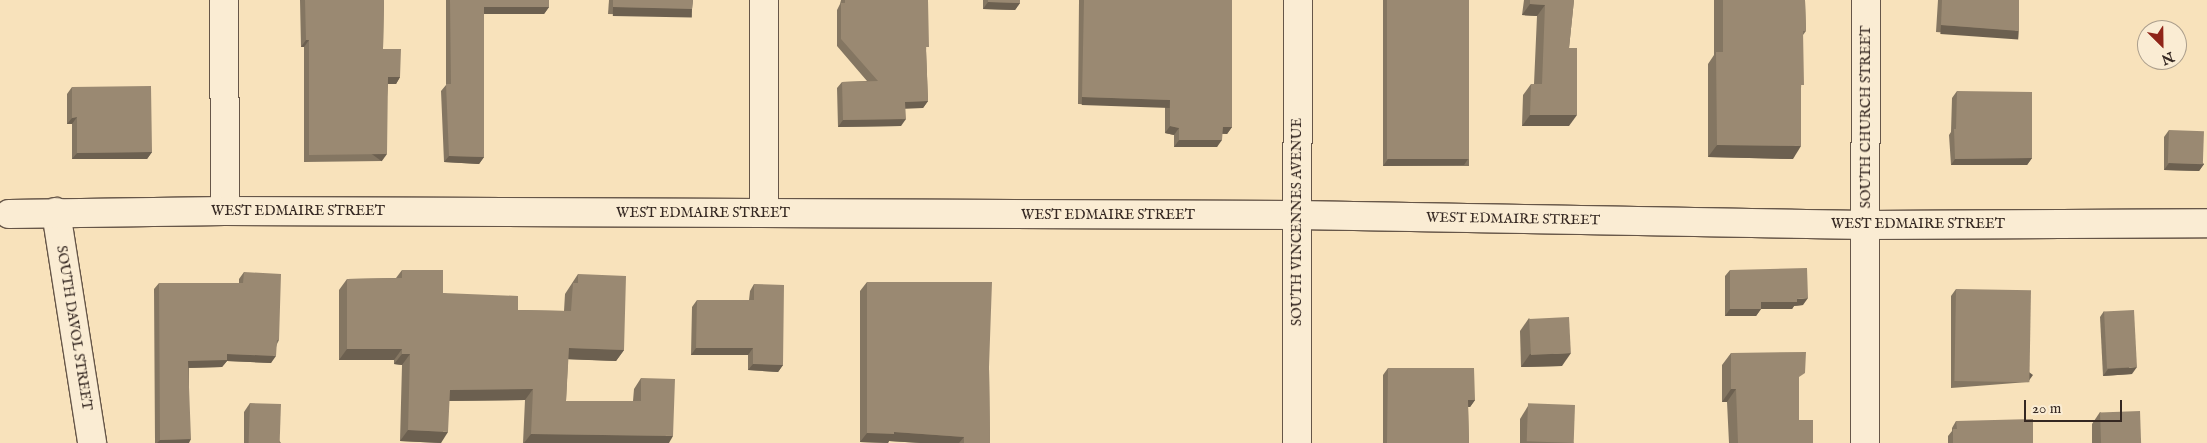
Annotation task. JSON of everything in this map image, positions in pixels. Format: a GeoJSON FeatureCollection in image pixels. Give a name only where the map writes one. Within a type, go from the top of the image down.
{"type":"FeatureCollection","features":[{"type":"Feature","properties":{"kind":"street"},"geometry":{"type":"LineString","coordinates":[[224,0],[225,211]]}},
{"type":"Feature","properties":{"kind":"street"},"geometry":{"type":"LineString","coordinates":[[764,0],[764,214]]}},
{"type":"Feature","properties":{"kind":"street","name":"SOUTH VINCENNES AVENUE"},"geometry":{"type":"LineString","coordinates":[[1297,443],[1298,0]]}},
{"type":"Feature","properties":{"kind":"street","name":"SOUTH CHURCH STREET"},"geometry":{"type":"LineString","coordinates":[[1865,443],[1866,0]]}},
{"type":"Feature","properties":{"kind":"street","name":"WEST EDMAIRE STREET"},"geometry":{"type":"LineString","coordinates":[[9,214],[225,211],[1297,215],[1866,225],[2207,223]]}},
{"type":"Feature","properties":{"kind":"street","name":"SOUTH DAVOL STREET"},"geometry":{"type":"LineString","coordinates":[[56,212],[92,443]]}},
{"type":"Feature","properties":{"kind":"building"},"geometry":{"type":"Polygon","coordinates":[[[305,0],[384,0],[383,49],[401,49],[400,77],[388,77],[387,154],[309,155],[309,40],[306,40],[305,0]]]}},
{"type":"Feature","properties":{"kind":"building"},"geometry":{"type":"Polygon","coordinates":[[[450,0],[549,0],[549,7],[484,7],[484,157],[449,156],[446,84],[451,84],[450,0]]]}},
{"type":"Feature","properties":{"kind":"building"},"geometry":{"type":"Polygon","coordinates":[[[613,0],[693,0],[692,9],[613,7],[613,0]]]}},
{"type":"Feature","properties":{"kind":"building"},"geometry":{"type":"Polygon","coordinates":[[[845,0],[928,0],[929,47],[926,47],[928,101],[905,102],[906,119],[843,120],[842,82],[878,81],[841,39],[841,3],[845,3],[845,0]]]}},
{"type":"Feature","properties":{"kind":"building"},"geometry":{"type":"Polygon","coordinates":[[[988,0],[1020,0],[1020,3],[988,2],[988,0]]]}},
{"type":"Feature","properties":{"kind":"building"},"geometry":{"type":"Polygon","coordinates":[[[1084,0],[1232,0],[1232,127],[1223,127],[1222,140],[1179,140],[1179,128],[1170,126],[1170,100],[1082,97],[1084,0]]]}},
{"type":"Feature","properties":{"kind":"building"},"geometry":{"type":"Polygon","coordinates":[[[1387,0],[1469,0],[1469,159],[1387,159],[1387,0]]]}},
{"type":"Feature","properties":{"kind":"building"},"geometry":{"type":"Polygon","coordinates":[[[1530,0],[1574,0],[1569,48],[1577,48],[1577,115],[1530,115],[1531,84],[1542,84],[1545,5],[1530,4],[1530,0]]]}},
{"type":"Feature","properties":{"kind":"building"},"geometry":{"type":"Polygon","coordinates":[[[1723,0],[1805,0],[1806,31],[1803,31],[1804,85],[1801,85],[1801,146],[1717,145],[1716,52],[1723,52],[1723,0]]]}},
{"type":"Feature","properties":{"kind":"building"},"geometry":{"type":"Polygon","coordinates":[[[1942,0],[2019,0],[2019,31],[1941,25],[1942,0]]]}},
{"type":"Feature","properties":{"kind":"building"},"geometry":{"type":"Polygon","coordinates":[[[151,86],[152,152],[77,153],[77,117],[72,118],[72,87],[151,86]]]}},
{"type":"Feature","properties":{"kind":"building"},"geometry":{"type":"Polygon","coordinates":[[[1957,91],[2032,92],[2032,158],[1955,159],[1954,129],[1956,129],[1957,91]]]}},
{"type":"Feature","properties":{"kind":"building"},"geometry":{"type":"Polygon","coordinates":[[[2169,130],[2204,131],[2203,164],[2168,163],[2169,130]]]}},
{"type":"Feature","properties":{"kind":"building"},"geometry":{"type":"Polygon","coordinates":[[[1807,268],[1808,298],[1797,299],[1797,302],[1761,302],[1761,309],[1730,309],[1730,270],[1807,268]]]}},
{"type":"Feature","properties":{"kind":"building"},"geometry":{"type":"Polygon","coordinates":[[[402,270],[443,270],[443,293],[518,296],[518,310],[571,311],[573,283],[578,283],[578,274],[626,276],[624,350],[569,348],[566,401],[641,401],[641,378],[675,379],[673,436],[531,434],[533,389],[450,390],[448,432],[408,430],[410,354],[402,354],[402,349],[347,349],[347,279],[402,278],[402,270]]]}},
{"type":"Feature","properties":{"kind":"building"},"geometry":{"type":"Polygon","coordinates":[[[244,272],[281,274],[279,340],[277,340],[276,356],[227,354],[227,360],[188,361],[191,439],[160,440],[159,283],[243,283],[244,272]]]}},
{"type":"Feature","properties":{"kind":"building"},"geometry":{"type":"Polygon","coordinates":[[[867,282],[992,282],[989,367],[990,443],[964,443],[964,437],[894,432],[894,434],[867,433],[867,282]]]}},
{"type":"Feature","properties":{"kind":"building"},"geometry":{"type":"Polygon","coordinates":[[[754,284],[784,285],[783,365],[753,364],[753,348],[696,348],[697,300],[754,300],[754,284]]]}},
{"type":"Feature","properties":{"kind":"building"},"geometry":{"type":"Polygon","coordinates":[[[1956,289],[2031,290],[2029,382],[1954,381],[1956,289]]]}},
{"type":"Feature","properties":{"kind":"building"},"geometry":{"type":"Polygon","coordinates":[[[2134,310],[2137,367],[2107,368],[2104,312],[2134,310]]]}},
{"type":"Feature","properties":{"kind":"building"},"geometry":{"type":"Polygon","coordinates":[[[1569,317],[1571,353],[1531,355],[1529,319],[1569,317]]]}},
{"type":"Feature","properties":{"kind":"building"},"geometry":{"type":"Polygon","coordinates":[[[1806,352],[1805,373],[1799,377],[1799,420],[1813,420],[1813,443],[1738,443],[1736,389],[1731,389],[1731,353],[1806,352]]]}},
{"type":"Feature","properties":{"kind":"building"},"geometry":{"type":"Polygon","coordinates":[[[1388,368],[1474,368],[1475,400],[1468,400],[1469,443],[1387,443],[1388,368]]]}},
{"type":"Feature","properties":{"kind":"building"},"geometry":{"type":"Polygon","coordinates":[[[250,403],[281,404],[280,443],[249,443],[250,403]]]}},
{"type":"Feature","properties":{"kind":"building"},"geometry":{"type":"Polygon","coordinates":[[[1528,403],[1575,405],[1574,443],[1527,441],[1528,403]]]}},
{"type":"Feature","properties":{"kind":"building"},"geometry":{"type":"Polygon","coordinates":[[[2140,411],[2141,443],[2101,443],[2100,412],[2140,411]]]}},
{"type":"Feature","properties":{"kind":"building"},"geometry":{"type":"Polygon","coordinates":[[[2033,419],[2033,443],[1953,443],[1953,429],[1957,429],[1956,421],[2033,419]]]}}]}
